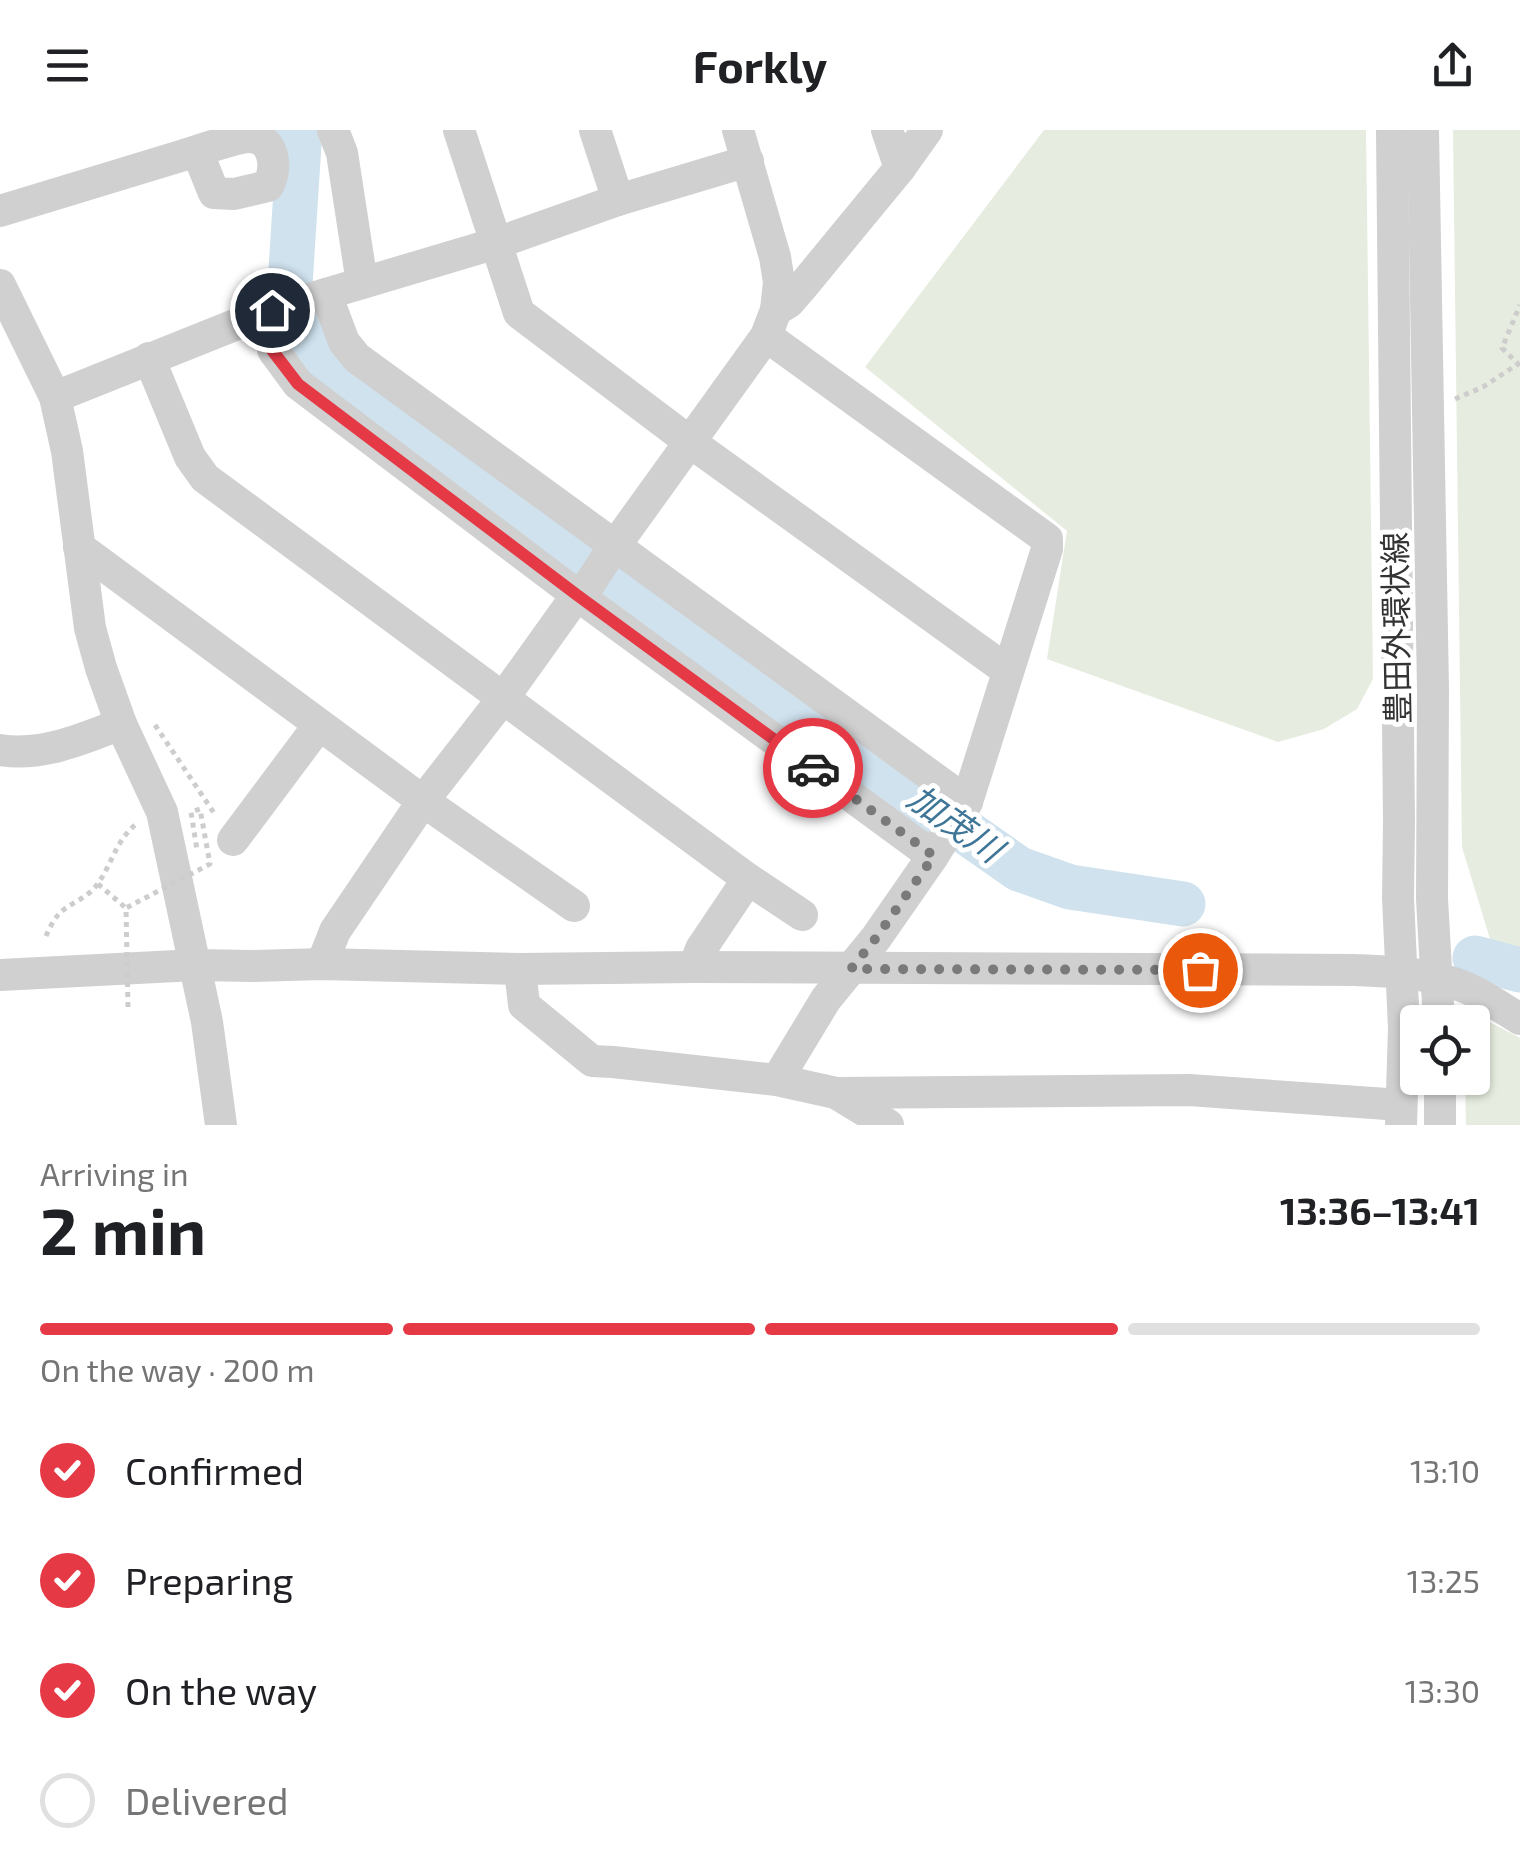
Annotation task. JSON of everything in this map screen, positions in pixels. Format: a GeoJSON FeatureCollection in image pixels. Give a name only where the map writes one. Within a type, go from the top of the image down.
{"type":"FeatureCollection","features":[{"type":"Feature","properties":{"kind":"street"},"geometry":{"type":"LineString","coordinates":[[333,130],[342,152],[362,283]]}},
{"type":"Feature","properties":{"kind":"street"},"geometry":{"type":"LineString","coordinates":[[459,130],[519,312],[690,442],[1008,671]]}},
{"type":"Feature","properties":{"kind":"street"},"geometry":{"type":"LineString","coordinates":[[595,130],[618,200]]}},
{"type":"Feature","properties":{"kind":"street"},"geometry":{"type":"LineString","coordinates":[[887,130],[900,168]]}},
{"type":"Feature","properties":{"kind":"street"},"geometry":{"type":"LineString","coordinates":[[322,964],[335,931],[423,801],[597,570],[771,323],[927,130]]}},
{"type":"Feature","properties":{"kind":"street","name":"豊田外環状線"},"geometry":{"type":"LineString","coordinates":[[1392,130],[1398,898],[1404,1028],[1401,1115]]}},
{"type":"Feature","properties":{"kind":"street","name":"豊田外環状線"},"geometry":{"type":"LineString","coordinates":[[1424,130],[1433,690],[1432,899],[1439,1005]]}},
{"type":"Feature","properties":{"kind":"street"},"geometry":{"type":"LineString","coordinates":[[56,397],[272,310],[497,243],[618,200],[743,146],[775,257],[778,282],[771,323]]}},
{"type":"Feature","properties":{"kind":"street"},"geometry":{"type":"LineString","coordinates":[[0,211],[197,151]]}},
{"type":"Feature","properties":{"kind":"street"},"geometry":{"type":"LineString","coordinates":[[0,285],[56,397],[95,648],[136,722],[162,812],[211,1044],[220,1125]]}},
{"type":"Feature","properties":{"kind":"street"},"geometry":{"type":"LineString","coordinates":[[326,294],[344,342],[356,358],[597,570],[934,855]]}},
{"type":"Feature","properties":{"kind":"street"},"geometry":{"type":"LineString","coordinates":[[272,310],[272,350],[298,384],[966,802]]}},
{"type":"Feature","properties":{"kind":"street"},"geometry":{"type":"LineString","coordinates":[[771,323],[1047,539],[966,802],[876,938],[826,999],[777,1080]]}},
{"type":"Feature","properties":{"kind":"street"},"geometry":{"type":"LineString","coordinates":[[149,358],[190,457],[205,478],[802,916]]}},
{"type":"Feature","properties":{"kind":"street"},"geometry":{"type":"LineString","coordinates":[[79,546],[423,801],[574,906]]}},
{"type":"Feature","properties":{"kind":"street"},"geometry":{"type":"LineString","coordinates":[[0,750],[36,751],[136,722]]}},
{"type":"Feature","properties":{"kind":"street"},"geometry":{"type":"LineString","coordinates":[[224,828],[319,725]]}},
{"type":"Feature","properties":{"kind":"street"},"geometry":{"type":"LineString","coordinates":[[694,967],[748,879]]}},
{"type":"Feature","properties":{"kind":"street"},"geometry":{"type":"LineString","coordinates":[[0,974],[322,964],[520,969],[1401,972],[1438,978],[1476,992],[1520,1020]]}},
{"type":"Feature","properties":{"kind":"street"},"geometry":{"type":"LineString","coordinates":[[520,969],[524,1005],[592,1062],[777,1080],[836,1093],[1189,1090],[1401,1115]]}},
{"type":"Feature","properties":{"kind":"street"},"geometry":{"type":"LineString","coordinates":[[836,1093],[888,1125]]}},
{"type":"Feature","properties":{"kind":"street"},"geometry":{"type":"LineString","coordinates":[[1440,1095],[1440,1125]]}},
{"type":"Feature","properties":{"kind":"path"},"geometry":{"type":"LineString","coordinates":[[1449,402],[1519,363],[1502,348],[1520,305]]}},
{"type":"Feature","properties":{"kind":"path"},"geometry":{"type":"LineString","coordinates":[[136,722],[224,828]]}},
{"type":"Feature","properties":{"kind":"path"},"geometry":{"type":"LineString","coordinates":[[126,908],[210,864],[200,809],[192,812],[197,850]]}},
{"type":"Feature","properties":{"kind":"path"},"geometry":{"type":"LineString","coordinates":[[46,936],[59,912],[82,900],[98,884],[126,833],[135,826]]}},
{"type":"Feature","properties":{"kind":"path"},"geometry":{"type":"LineString","coordinates":[[98,884],[126,908],[128,1007]]}},
{"type":"Feature","properties":{"kind":"shaded area"},"geometry":{"type":"Polygon","coordinates":[[[1044,130],[1366,130],[1373,679],[1357,709],[1324,729],[1278,742],[1047,659],[1067,531],[865,367],[1044,130]]]}},
{"type":"Feature","properties":{"kind":"shaded area"},"geometry":{"type":"Polygon","coordinates":[[[1453,130],[1520,130],[1520,962],[1494,952],[1462,847],[1453,130]]]}},
{"type":"Feature","properties":{"kind":"shaded area"},"geometry":{"type":"Polygon","coordinates":[[[1490,1022],[1520,1038],[1520,1125],[1466,1125],[1465,1095],[1490,1095],[1490,1022]]]}},
{"type":"Feature","properties":{"kind":"waterway","name":"加茂川"},"geometry":{"type":"LineString","coordinates":[[295,130],[299,144],[291,312],[309,354],[611,583],[1019,869],[1070,887],[1183,904]]}},
{"type":"Feature","properties":{"kind":"waterway","name":"加茂川"},"geometry":{"type":"LineString","coordinates":[[1475,958],[1520,970]]}},
{"type":"Feature","properties":{"kind":"way so far"},"geometry":{"type":"LineString","coordinates":[[813,768],[934,856],[851,969],[1200,970]]}},
{"type":"Feature","properties":{"kind":"route"},"geometry":{"type":"LineString","coordinates":[[272,310],[272,350],[298,384],[813,768]]}}]}
